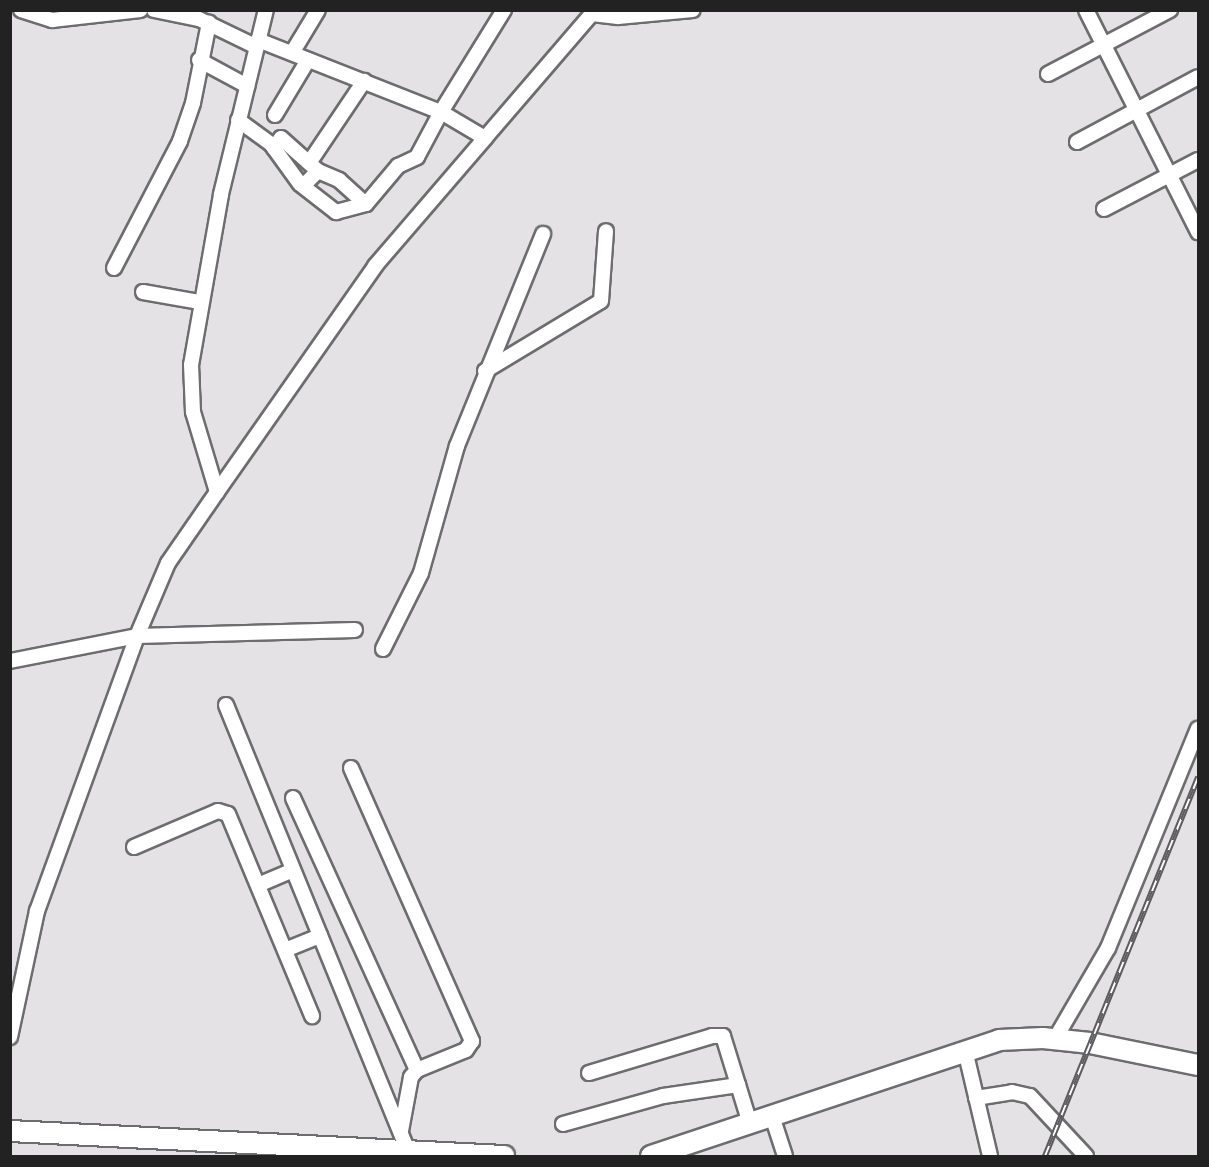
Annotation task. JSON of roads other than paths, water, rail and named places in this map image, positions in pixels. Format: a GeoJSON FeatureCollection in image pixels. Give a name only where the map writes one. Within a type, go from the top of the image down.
{"type":"FeatureCollection","features":[{"type":"Feature","properties":{"kind":"main road"},"geometry":{"type":"LineString","coordinates":[[651,1156],[674,1153],[772,1116],[965,1050],[1014,1038],[1055,1039],[1198,1065]]}},
{"type":"Feature","properties":{"kind":"main road"},"geometry":{"type":"LineString","coordinates":[[10,1131],[405,1141],[497,1156]]}},
{"type":"Feature","properties":{"kind":"street"},"geometry":{"type":"LineString","coordinates":[[21,10],[53,15],[140,10]]}},
{"type":"Feature","properties":{"kind":"street"},"geometry":{"type":"LineString","coordinates":[[154,10],[184,13],[257,44],[292,53],[441,112],[485,138]]}},
{"type":"Feature","properties":{"kind":"street"},"geometry":{"type":"LineString","coordinates":[[217,492],[190,389],[200,302],[238,120],[266,10]]}},
{"type":"Feature","properties":{"kind":"street"},"geometry":{"type":"LineString","coordinates":[[292,53],[318,10]]}},
{"type":"Feature","properties":{"kind":"street"},"geometry":{"type":"LineString","coordinates":[[238,120],[274,148],[303,186],[336,212],[366,204],[398,166],[417,157],[441,112],[504,10]]}},
{"type":"Feature","properties":{"kind":"street"},"geometry":{"type":"LineString","coordinates":[[10,1037],[37,911],[137,636],[168,563],[375,266],[594,12],[618,17],[693,10]]}},
{"type":"Feature","properties":{"kind":"street"},"geometry":{"type":"LineString","coordinates":[[1086,10],[1198,232]]}},
{"type":"Feature","properties":{"kind":"street"},"geometry":{"type":"LineString","coordinates":[[1048,74],[1170,10]]}},
{"type":"Feature","properties":{"kind":"street"},"geometry":{"type":"LineString","coordinates":[[114,268],[180,141],[195,96],[199,60],[209,23]]}},
{"type":"Feature","properties":{"kind":"street"},"geometry":{"type":"LineString","coordinates":[[199,60],[247,86]]}},
{"type":"Feature","properties":{"kind":"street"},"geometry":{"type":"LineString","coordinates":[[275,115],[308,60]]}},
{"type":"Feature","properties":{"kind":"street"},"geometry":{"type":"LineString","coordinates":[[1077,142],[1198,77]]}},
{"type":"Feature","properties":{"kind":"street"},"geometry":{"type":"LineString","coordinates":[[303,186],[364,81]]}},
{"type":"Feature","properties":{"kind":"street"},"geometry":{"type":"LineString","coordinates":[[274,148],[281,138],[313,167],[339,180],[366,204]]}},
{"type":"Feature","properties":{"kind":"street"},"geometry":{"type":"LineString","coordinates":[[1104,209],[1198,160]]}},
{"type":"Feature","properties":{"kind":"street"},"geometry":{"type":"LineString","coordinates":[[485,371],[602,301],[606,231]]}},
{"type":"Feature","properties":{"kind":"street"},"geometry":{"type":"LineString","coordinates":[[383,649],[421,573],[457,446],[485,371],[543,234]]}},
{"type":"Feature","properties":{"kind":"street"},"geometry":{"type":"LineString","coordinates":[[143,292],[200,302]]}},
{"type":"Feature","properties":{"kind":"street"},"geometry":{"type":"LineString","coordinates":[[10,661],[137,636],[355,630]]}},
{"type":"Feature","properties":{"kind":"street"},"geometry":{"type":"LineString","coordinates":[[226,705],[405,1141]]}},
{"type":"Feature","properties":{"kind":"street"},"geometry":{"type":"LineString","coordinates":[[1055,1039],[1108,948],[1198,729]]}},
{"type":"Feature","properties":{"kind":"street"},"geometry":{"type":"LineString","coordinates":[[351,768],[472,1041],[466,1050],[417,1070],[406,1090],[405,1141]]}},
{"type":"Feature","properties":{"kind":"street"},"geometry":{"type":"LineString","coordinates":[[293,798],[417,1070]]}},
{"type":"Feature","properties":{"kind":"street"},"geometry":{"type":"LineString","coordinates":[[134,846],[218,811],[228,814],[312,1016]]}},
{"type":"Feature","properties":{"kind":"street"},"geometry":{"type":"LineString","coordinates":[[258,885],[293,870]]}},
{"type":"Feature","properties":{"kind":"street"},"geometry":{"type":"LineString","coordinates":[[285,950],[320,936]]}},
{"type":"Feature","properties":{"kind":"street"},"geometry":{"type":"LineString","coordinates":[[589,1072],[723,1036],[750,1124]]}},
{"type":"Feature","properties":{"kind":"street"},"geometry":{"type":"LineString","coordinates":[[965,1050],[990,1156]]}},
{"type":"Feature","properties":{"kind":"street"},"geometry":{"type":"LineString","coordinates":[[564,1124],[663,1096],[738,1084]]}},
{"type":"Feature","properties":{"kind":"street"},"geometry":{"type":"LineString","coordinates":[[976,1098],[1018,1092],[1030,1096],[1086,1156]]}},
{"type":"Feature","properties":{"kind":"street"},"geometry":{"type":"LineString","coordinates":[[772,1116],[785,1156]]}},
{"type":"Feature","properties":{"kind":"railway"},"geometry":{"type":"LineString","coordinates":[[1045,1156],[1198,777]]}}]}
